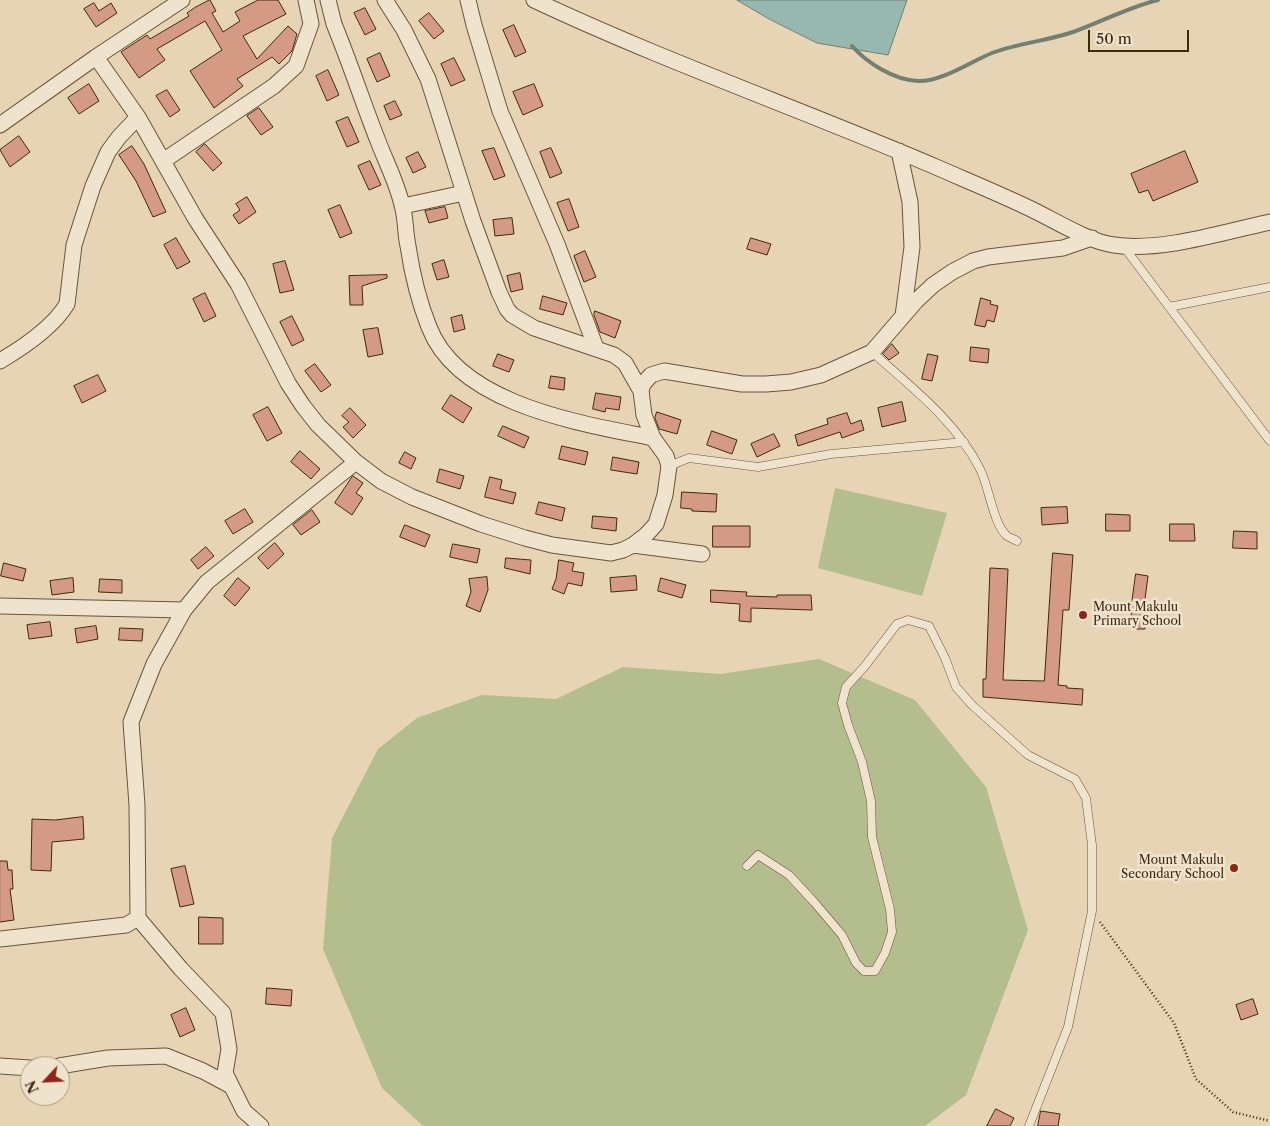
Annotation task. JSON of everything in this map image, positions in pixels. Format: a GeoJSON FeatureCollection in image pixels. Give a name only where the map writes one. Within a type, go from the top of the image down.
{"type":"FeatureCollection","features":[{"type":"Feature","properties":{"kind":"street"},"geometry":{"type":"LineString","coordinates":[[0,125],[96,57],[182,0]]}},
{"type":"Feature","properties":{"kind":"street"},"geometry":{"type":"LineString","coordinates":[[163,161],[274,86],[296,66],[311,24],[306,0]]}},
{"type":"Feature","properties":{"kind":"street"},"geometry":{"type":"LineString","coordinates":[[328,0],[334,24],[403,206],[409,254],[428,326],[436,342],[455,367],[482,388],[552,416],[647,433]]}},
{"type":"Feature","properties":{"kind":"street"},"geometry":{"type":"LineString","coordinates":[[96,57],[138,118],[195,218],[238,284],[288,383],[318,425],[356,462],[381,481],[412,497],[480,524],[552,545],[611,553],[623,550],[646,535],[658,518],[665,495],[669,466],[666,456],[647,433],[641,391],[620,358],[596,348],[534,328],[512,315],[507,309],[498,292],[428,79],[404,30],[385,0]]}},
{"type":"Feature","properties":{"kind":"street"},"geometry":{"type":"LineString","coordinates":[[468,0],[500,111],[557,244],[596,348]]}},
{"type":"Feature","properties":{"kind":"street"},"geometry":{"type":"LineString","coordinates":[[534,0],[684,66],[899,152],[1027,207],[1092,238],[1113,245],[1155,246],[1270,222]]}},
{"type":"Feature","properties":{"kind":"street"},"geometry":{"type":"LineString","coordinates":[[0,361],[33,338],[63,311],[67,304],[74,245],[93,186],[108,152],[119,137],[138,118]]}},
{"type":"Feature","properties":{"kind":"street"},"geometry":{"type":"LineString","coordinates":[[899,152],[910,202],[912,247],[903,316]]}},
{"type":"Feature","properties":{"kind":"street"},"geometry":{"type":"LineString","coordinates":[[403,206],[464,193]]}},
{"type":"Feature","properties":{"kind":"street"},"geometry":{"type":"LineString","coordinates":[[630,371],[651,375],[664,371],[742,384],[790,382],[821,375],[872,352],[916,301],[933,285],[973,261],[988,257],[1063,248],[1092,238]]}},
{"type":"Feature","properties":{"kind":"street"},"geometry":{"type":"LineString","coordinates":[[641,391],[643,384],[651,375]]}},
{"type":"Feature","properties":{"kind":"street"},"geometry":{"type":"LineString","coordinates":[[261,1126],[244,1111],[225,1073],[229,1050],[223,1013],[181,969],[138,918],[137,804],[131,722],[154,664],[184,610],[208,582],[356,462]]}},
{"type":"Feature","properties":{"kind":"street"},"geometry":{"type":"LineString","coordinates":[[633,545],[702,554]]}},
{"type":"Feature","properties":{"kind":"street"},"geometry":{"type":"LineString","coordinates":[[0,606],[184,610]]}},
{"type":"Feature","properties":{"kind":"street"},"geometry":{"type":"LineString","coordinates":[[0,939],[126,924],[138,918]]}},
{"type":"Feature","properties":{"kind":"street"},"geometry":{"type":"LineString","coordinates":[[70,1064],[108,1058],[166,1056],[203,1070],[231,1086]]}},
{"type":"Feature","properties":{"kind":"street"},"geometry":{"type":"LineString","coordinates":[[0,1066],[20,1067]]}},
{"type":"Feature","properties":{"kind":"lane"},"geometry":{"type":"LineString","coordinates":[[1123,246],[1270,441]]}},
{"type":"Feature","properties":{"kind":"lane"},"geometry":{"type":"LineString","coordinates":[[1169,307],[1270,287]]}},
{"type":"Feature","properties":{"kind":"lane"},"geometry":{"type":"LineString","coordinates":[[872,352],[933,406],[964,442],[981,470],[1000,527],[1007,536],[1017,541]]}},
{"type":"Feature","properties":{"kind":"lane"},"geometry":{"type":"LineString","coordinates":[[669,466],[689,458],[758,467],[831,454],[964,442]]}},
{"type":"Feature","properties":{"kind":"lane"},"geometry":{"type":"LineString","coordinates":[[747,866],[758,855],[789,875],[842,935],[856,963],[864,971],[875,971],[886,953],[892,932],[890,909],[872,837],[871,801],[862,762],[842,703],[846,687],[865,666],[897,624],[908,620],[929,626],[945,658],[956,687],[972,705],[1028,755],[1075,779],[1086,798],[1092,845],[1092,911],[1068,1027],[1029,1126]]}},
{"type":"Feature","properties":{"kind":"path"},"geometry":{"type":"LineString","coordinates":[[1092,911],[1174,1023],[1196,1080],[1233,1112],[1270,1121]]}},
{"type":"Feature","properties":{"kind":"green space"},"geometry":{"type":"Polygon","coordinates":[[[835,488],[947,513],[922,596],[818,568],[835,488]]]}},
{"type":"Feature","properties":{"kind":"green space"},"geometry":{"type":"Polygon","coordinates":[[[819,659],[915,700],[986,787],[1028,930],[966,1095],[925,1126],[423,1126],[382,1088],[323,949],[332,838],[378,749],[417,718],[482,695],[556,699],[623,667],[721,674],[819,659]]]}},
{"type":"Feature","properties":{"kind":"water"},"geometry":{"type":"Polygon","coordinates":[[[737,0],[907,0],[888,55],[817,43],[771,20],[737,0]]]}},
{"type":"Feature","properties":{"kind":"building"},"geometry":{"type":"Polygon","coordinates":[[[210,0],[216,11],[212,13],[223,32],[240,21],[235,12],[258,0],[278,0],[286,14],[243,36],[257,59],[288,26],[297,34],[292,51],[279,64],[272,57],[237,79],[243,86],[214,108],[190,71],[222,50],[205,21],[157,49],[165,60],[139,78],[121,52],[147,35],[150,39],[189,16],[187,13],[194,8],[210,0]]]}},
{"type":"Feature","properties":{"kind":"building"},"geometry":{"type":"Polygon","coordinates":[[[94,3],[99,11],[111,3],[117,13],[96,27],[84,9],[94,3]]]}},
{"type":"Feature","properties":{"kind":"building"},"geometry":{"type":"Polygon","coordinates":[[[365,8],[376,29],[365,35],[354,13],[365,8]]]}},
{"type":"Feature","properties":{"kind":"building"},"geometry":{"type":"Polygon","coordinates":[[[429,13],[444,31],[434,39],[419,21],[429,13]]]}},
{"type":"Feature","properties":{"kind":"building"},"geometry":{"type":"Polygon","coordinates":[[[514,25],[526,52],[515,57],[503,30],[514,25]]]}},
{"type":"Feature","properties":{"kind":"building"},"geometry":{"type":"Polygon","coordinates":[[[380,53],[390,76],[377,82],[367,59],[380,53]]]}},
{"type":"Feature","properties":{"kind":"building"},"geometry":{"type":"Polygon","coordinates":[[[454,58],[465,80],[451,86],[441,64],[454,58]]]}},
{"type":"Feature","properties":{"kind":"building"},"geometry":{"type":"Polygon","coordinates":[[[328,70],[339,95],[327,101],[316,76],[328,70]]]}},
{"type":"Feature","properties":{"kind":"building"},"geometry":{"type":"Polygon","coordinates":[[[89,84],[99,101],[79,114],[68,98],[89,84]]]}},
{"type":"Feature","properties":{"kind":"building"},"geometry":{"type":"Polygon","coordinates":[[[534,84],[543,106],[523,115],[513,92],[534,84]]]}},
{"type":"Feature","properties":{"kind":"building"},"geometry":{"type":"Polygon","coordinates":[[[167,90],[180,110],[170,117],[156,96],[167,90]]]}},
{"type":"Feature","properties":{"kind":"building"},"geometry":{"type":"Polygon","coordinates":[[[395,101],[402,115],[390,120],[384,106],[395,101]]]}},
{"type":"Feature","properties":{"kind":"building"},"geometry":{"type":"Polygon","coordinates":[[[259,108],[273,127],[261,135],[247,116],[259,108]]]}},
{"type":"Feature","properties":{"kind":"building"},"geometry":{"type":"Polygon","coordinates":[[[348,117],[359,142],[347,147],[336,122],[348,117]]]}},
{"type":"Feature","properties":{"kind":"building"},"geometry":{"type":"Polygon","coordinates":[[[19,136],[30,152],[10,167],[0,150],[19,136]]]}},
{"type":"Feature","properties":{"kind":"building"},"geometry":{"type":"Polygon","coordinates":[[[205,144],[222,163],[213,171],[196,152],[205,144]]]}},
{"type":"Feature","properties":{"kind":"building"},"geometry":{"type":"Polygon","coordinates":[[[132,146],[144,164],[166,212],[153,217],[136,181],[119,155],[132,146]]]}},
{"type":"Feature","properties":{"kind":"building"},"geometry":{"type":"Polygon","coordinates":[[[494,148],[505,176],[494,180],[482,151],[494,148]]]}},
{"type":"Feature","properties":{"kind":"building"},"geometry":{"type":"Polygon","coordinates":[[[551,148],[562,173],[550,178],[540,152],[551,148]]]}},
{"type":"Feature","properties":{"kind":"building"},"geometry":{"type":"Polygon","coordinates":[[[1185,151],[1198,182],[1153,201],[1148,190],[1139,193],[1131,174],[1185,151]]]}},
{"type":"Feature","properties":{"kind":"building"},"geometry":{"type":"Polygon","coordinates":[[[418,152],[426,167],[413,173],[406,158],[418,152]]]}},
{"type":"Feature","properties":{"kind":"building"},"geometry":{"type":"Polygon","coordinates":[[[370,161],[381,185],[369,190],[358,166],[370,161]]]}},
{"type":"Feature","properties":{"kind":"building"},"geometry":{"type":"Polygon","coordinates":[[[247,197],[256,212],[239,224],[233,215],[240,210],[236,204],[247,197]]]}},
{"type":"Feature","properties":{"kind":"building"},"geometry":{"type":"Polygon","coordinates":[[[569,199],[579,227],[568,231],[557,203],[569,199]]]}},
{"type":"Feature","properties":{"kind":"building"},"geometry":{"type":"Polygon","coordinates":[[[340,205],[352,233],[340,238],[328,210],[340,205]]]}},
{"type":"Feature","properties":{"kind":"building"},"geometry":{"type":"Polygon","coordinates":[[[445,207],[448,218],[429,223],[425,211],[445,207]]]}},
{"type":"Feature","properties":{"kind":"building"},"geometry":{"type":"Polygon","coordinates":[[[512,218],[514,234],[495,236],[493,220],[512,218]]]}},
{"type":"Feature","properties":{"kind":"building"},"geometry":{"type":"Polygon","coordinates":[[[176,238],[190,262],[177,269],[164,245],[176,238]]]}},
{"type":"Feature","properties":{"kind":"building"},"geometry":{"type":"Polygon","coordinates":[[[751,238],[771,244],[767,255],[747,249],[751,238]]]}},
{"type":"Feature","properties":{"kind":"building"},"geometry":{"type":"Polygon","coordinates":[[[585,251],[596,277],[584,282],[574,256],[585,251]]]}},
{"type":"Feature","properties":{"kind":"building"},"geometry":{"type":"Polygon","coordinates":[[[444,260],[449,277],[437,280],[432,264],[444,260]]]}},
{"type":"Feature","properties":{"kind":"building"},"geometry":{"type":"Polygon","coordinates":[[[285,261],[294,290],[280,293],[273,264],[285,261]]]}},
{"type":"Feature","properties":{"kind":"building"},"geometry":{"type":"Polygon","coordinates":[[[520,273],[523,289],[511,292],[507,276],[520,273]]]}},
{"type":"Feature","properties":{"kind":"building"},"geometry":{"type":"Polygon","coordinates":[[[387,275],[387,278],[362,286],[363,305],[350,305],[349,276],[387,275]]]}},
{"type":"Feature","properties":{"kind":"building"},"geometry":{"type":"Polygon","coordinates":[[[205,293],[216,316],[204,322],[193,299],[205,293]]]}},
{"type":"Feature","properties":{"kind":"building"},"geometry":{"type":"Polygon","coordinates":[[[543,296],[567,303],[563,315],[540,309],[543,296]]]}},
{"type":"Feature","properties":{"kind":"building"},"geometry":{"type":"Polygon","coordinates":[[[981,298],[991,301],[990,304],[998,306],[994,322],[987,320],[985,327],[975,325],[981,298]]]}},
{"type":"Feature","properties":{"kind":"building"},"geometry":{"type":"Polygon","coordinates":[[[595,311],[621,321],[615,338],[600,332],[594,315],[595,311]]]}},
{"type":"Feature","properties":{"kind":"building"},"geometry":{"type":"Polygon","coordinates":[[[462,315],[465,329],[454,332],[451,318],[462,315]]]}},
{"type":"Feature","properties":{"kind":"building"},"geometry":{"type":"Polygon","coordinates":[[[292,316],[304,340],[292,346],[280,322],[292,316]]]}},
{"type":"Feature","properties":{"kind":"building"},"geometry":{"type":"Polygon","coordinates":[[[378,328],[383,354],[368,357],[363,330],[378,328]]]}},
{"type":"Feature","properties":{"kind":"building"},"geometry":{"type":"Polygon","coordinates":[[[892,344],[899,353],[889,360],[883,354],[892,344]]]}},
{"type":"Feature","properties":{"kind":"building"},"geometry":{"type":"Polygon","coordinates":[[[971,347],[989,349],[988,363],[970,361],[971,347]]]}},
{"type":"Feature","properties":{"kind":"building"},"geometry":{"type":"Polygon","coordinates":[[[498,354],[514,360],[509,372],[493,366],[498,354]]]}},
{"type":"Feature","properties":{"kind":"building"},"geometry":{"type":"Polygon","coordinates":[[[928,354],[938,356],[932,381],[922,379],[928,354]]]}},
{"type":"Feature","properties":{"kind":"building"},"geometry":{"type":"Polygon","coordinates":[[[315,364],[331,385],[321,392],[305,371],[315,364]]]}},
{"type":"Feature","properties":{"kind":"building"},"geometry":{"type":"Polygon","coordinates":[[[98,375],[106,391],[82,403],[74,386],[98,375]]]}},
{"type":"Feature","properties":{"kind":"building"},"geometry":{"type":"Polygon","coordinates":[[[551,376],[565,378],[564,390],[549,388],[551,376]]]}},
{"type":"Feature","properties":{"kind":"building"},"geometry":{"type":"Polygon","coordinates":[[[596,393],[621,397],[619,410],[606,408],[605,412],[593,409],[596,393]]]}},
{"type":"Feature","properties":{"kind":"building"},"geometry":{"type":"Polygon","coordinates":[[[451,395],[472,408],[463,423],[442,409],[451,395]]]}},
{"type":"Feature","properties":{"kind":"building"},"geometry":{"type":"Polygon","coordinates":[[[902,402],[906,421],[882,427],[878,408],[902,402]]]}},
{"type":"Feature","properties":{"kind":"building"},"geometry":{"type":"Polygon","coordinates":[[[268,407],[282,433],[267,441],[253,415],[268,407]]]}},
{"type":"Feature","properties":{"kind":"building"},"geometry":{"type":"Polygon","coordinates":[[[350,408],[366,425],[353,438],[343,427],[349,422],[342,416],[350,408]]]}},
{"type":"Feature","properties":{"kind":"building"},"geometry":{"type":"Polygon","coordinates":[[[657,412],[681,420],[677,434],[659,429],[655,418],[657,412]]]}},
{"type":"Feature","properties":{"kind":"building"},"geometry":{"type":"Polygon","coordinates":[[[847,413],[851,424],[861,420],[864,430],[842,438],[840,432],[798,446],[795,435],[828,424],[827,419],[847,413]]]}},
{"type":"Feature","properties":{"kind":"building"},"geometry":{"type":"Polygon","coordinates":[[[503,426],[529,437],[524,448],[498,436],[503,426]]]}},
{"type":"Feature","properties":{"kind":"building"},"geometry":{"type":"Polygon","coordinates":[[[712,431],[737,440],[732,454],[707,445],[712,431]]]}},
{"type":"Feature","properties":{"kind":"building"},"geometry":{"type":"Polygon","coordinates":[[[774,434],[780,446],[757,457],[751,444],[774,434]]]}},
{"type":"Feature","properties":{"kind":"building"},"geometry":{"type":"Polygon","coordinates":[[[562,446],[588,452],[585,465],[559,459],[562,446]]]}},
{"type":"Feature","properties":{"kind":"building"},"geometry":{"type":"Polygon","coordinates":[[[300,451],[320,469],[311,479],[291,462],[300,451]]]}},
{"type":"Feature","properties":{"kind":"building"},"geometry":{"type":"Polygon","coordinates":[[[405,452],[416,458],[411,469],[399,463],[405,452]]]}},
{"type":"Feature","properties":{"kind":"building"},"geometry":{"type":"Polygon","coordinates":[[[613,457],[639,462],[637,474],[611,470],[613,457]]]}},
{"type":"Feature","properties":{"kind":"building"},"geometry":{"type":"Polygon","coordinates":[[[440,469],[464,476],[460,489],[437,482],[440,469]]]}},
{"type":"Feature","properties":{"kind":"building"},"geometry":{"type":"Polygon","coordinates":[[[353,476],[363,483],[356,493],[363,498],[352,515],[335,503],[353,476]]]}},
{"type":"Feature","properties":{"kind":"building"},"geometry":{"type":"Polygon","coordinates":[[[490,477],[502,480],[500,489],[516,493],[513,504],[485,497],[490,477]]]}},
{"type":"Feature","properties":{"kind":"building"},"geometry":{"type":"Polygon","coordinates":[[[682,492],[717,494],[716,512],[692,511],[692,509],[681,508],[682,492]]]}},
{"type":"Feature","properties":{"kind":"building"},"geometry":{"type":"Polygon","coordinates":[[[539,502],[565,508],[562,521],[536,514],[539,502]]]}},
{"type":"Feature","properties":{"kind":"building"},"geometry":{"type":"Polygon","coordinates":[[[1067,507],[1068,523],[1042,525],[1041,508],[1067,507]]]}},
{"type":"Feature","properties":{"kind":"building"},"geometry":{"type":"Polygon","coordinates":[[[245,509],[253,522],[233,534],[225,521],[245,509]]]}},
{"type":"Feature","properties":{"kind":"building"},"geometry":{"type":"Polygon","coordinates":[[[312,510],[320,522],[301,535],[293,525],[312,510]]]}},
{"type":"Feature","properties":{"kind":"building"},"geometry":{"type":"Polygon","coordinates":[[[1106,514],[1130,515],[1130,531],[1106,531],[1106,514]]]}},
{"type":"Feature","properties":{"kind":"building"},"geometry":{"type":"Polygon","coordinates":[[[593,516],[617,518],[616,531],[592,528],[593,516]]]}},
{"type":"Feature","properties":{"kind":"building"},"geometry":{"type":"Polygon","coordinates":[[[1170,524],[1194,524],[1195,541],[1170,541],[1170,524]]]}},
{"type":"Feature","properties":{"kind":"building"},"geometry":{"type":"Polygon","coordinates":[[[405,525],[430,535],[425,547],[400,537],[405,525]]]}},
{"type":"Feature","properties":{"kind":"building"},"geometry":{"type":"Polygon","coordinates":[[[713,526],[750,526],[750,547],[713,547],[713,526]]]}},
{"type":"Feature","properties":{"kind":"building"},"geometry":{"type":"Polygon","coordinates":[[[1234,531],[1257,532],[1257,549],[1233,548],[1234,531]]]}},
{"type":"Feature","properties":{"kind":"building"},"geometry":{"type":"Polygon","coordinates":[[[275,543],[284,554],[268,569],[258,558],[275,543]]]}},
{"type":"Feature","properties":{"kind":"building"},"geometry":{"type":"Polygon","coordinates":[[[453,544],[480,549],[477,563],[450,557],[453,544]]]}},
{"type":"Feature","properties":{"kind":"building"},"geometry":{"type":"Polygon","coordinates":[[[206,547],[214,556],[198,569],[191,560],[206,547]]]}},
{"type":"Feature","properties":{"kind":"building"},"geometry":{"type":"Polygon","coordinates":[[[1053,553],[1073,555],[1069,610],[1063,610],[1058,685],[1067,686],[1067,688],[1083,689],[1082,705],[983,697],[983,679],[986,679],[990,568],[1008,569],[1003,680],[1044,681],[1053,553]]]}},
{"type":"Feature","properties":{"kind":"building"},"geometry":{"type":"Polygon","coordinates":[[[506,558],[531,560],[530,574],[505,568],[506,558]]]}},
{"type":"Feature","properties":{"kind":"building"},"geometry":{"type":"Polygon","coordinates":[[[559,560],[574,563],[572,571],[584,573],[582,586],[568,583],[564,594],[552,589],[556,579],[559,560]]]}},
{"type":"Feature","properties":{"kind":"building"},"geometry":{"type":"Polygon","coordinates":[[[4,563],[26,569],[23,581],[1,576],[4,563]]]}},
{"type":"Feature","properties":{"kind":"building"},"geometry":{"type":"Polygon","coordinates":[[[1136,574],[1148,576],[1145,599],[1145,629],[1132,629],[1131,608],[1136,574]]]}},
{"type":"Feature","properties":{"kind":"building"},"geometry":{"type":"Polygon","coordinates":[[[636,576],[637,590],[611,592],[610,578],[636,576]]]}},
{"type":"Feature","properties":{"kind":"building"},"geometry":{"type":"Polygon","coordinates":[[[487,577],[488,590],[480,612],[466,606],[471,592],[469,579],[487,577]]]}},
{"type":"Feature","properties":{"kind":"building"},"geometry":{"type":"Polygon","coordinates":[[[73,578],[74,592],[52,595],[50,581],[73,578]]]}},
{"type":"Feature","properties":{"kind":"building"},"geometry":{"type":"Polygon","coordinates":[[[238,578],[250,588],[235,606],[224,596],[238,578]]]}},
{"type":"Feature","properties":{"kind":"building"},"geometry":{"type":"Polygon","coordinates":[[[661,578],[686,585],[682,598],[658,591],[661,578]]]}},
{"type":"Feature","properties":{"kind":"building"},"geometry":{"type":"Polygon","coordinates":[[[100,579],[122,580],[122,593],[99,592],[100,579]]]}},
{"type":"Feature","properties":{"kind":"building"},"geometry":{"type":"Polygon","coordinates":[[[711,590],[747,592],[746,596],[811,595],[812,610],[751,608],[751,622],[739,621],[740,604],[711,602],[711,590]]]}},
{"type":"Feature","properties":{"kind":"building"},"geometry":{"type":"Polygon","coordinates":[[[50,622],[52,636],[29,639],[27,625],[50,622]]]}},
{"type":"Feature","properties":{"kind":"building"},"geometry":{"type":"Polygon","coordinates":[[[96,626],[98,639],[77,643],[75,629],[96,626]]]}},
{"type":"Feature","properties":{"kind":"building"},"geometry":{"type":"Polygon","coordinates":[[[120,628],[143,629],[142,641],[119,640],[120,628]]]}},
{"type":"Feature","properties":{"kind":"building"},"geometry":{"type":"Polygon","coordinates":[[[83,817],[84,839],[52,842],[51,871],[31,870],[32,819],[55,820],[83,817]]]}},
{"type":"Feature","properties":{"kind":"building"},"geometry":{"type":"Polygon","coordinates":[[[0,861],[7,861],[8,870],[12,870],[13,889],[10,889],[14,920],[0,922],[0,861]]]}},
{"type":"Feature","properties":{"kind":"building"},"geometry":{"type":"Polygon","coordinates":[[[185,866],[194,904],[180,907],[171,869],[185,866]]]}},
{"type":"Feature","properties":{"kind":"building"},"geometry":{"type":"Polygon","coordinates":[[[199,917],[223,918],[223,944],[199,944],[199,917]]]}},
{"type":"Feature","properties":{"kind":"building"},"geometry":{"type":"Polygon","coordinates":[[[267,988],[292,990],[291,1006],[266,1004],[267,988]]]}},
{"type":"Feature","properties":{"kind":"building"},"geometry":{"type":"Polygon","coordinates":[[[1253,999],[1258,1014],[1241,1020],[1236,1005],[1253,999]]]}},
{"type":"Feature","properties":{"kind":"building"},"geometry":{"type":"Polygon","coordinates":[[[186,1008],[195,1030],[180,1037],[171,1015],[186,1008]]]}},
{"type":"Feature","properties":{"kind":"building"},"geometry":{"type":"Polygon","coordinates":[[[996,1109],[1014,1118],[1010,1126],[987,1126],[996,1109]]]}},
{"type":"Feature","properties":{"kind":"building"},"geometry":{"type":"Polygon","coordinates":[[[1041,1111],[1060,1114],[1058,1126],[1038,1126],[1041,1111]]]}},
{"type":"Feature","properties":{"kind":"waterway"},"geometry":{"type":"LineString","coordinates":[[852,46],[882,70],[900,78],[918,81],[927,80],[946,75],[992,53],[1073,32],[1158,0]]}},
{"type":"Feature","properties":{"kind":"place","name":"Mount Makulu Primary School"},"geometry":{"type":"Point","coordinates":[1083,615]}},
{"type":"Feature","properties":{"kind":"place","name":"Mount Makulu Secondary School"},"geometry":{"type":"Point","coordinates":[1234,868]}}]}
